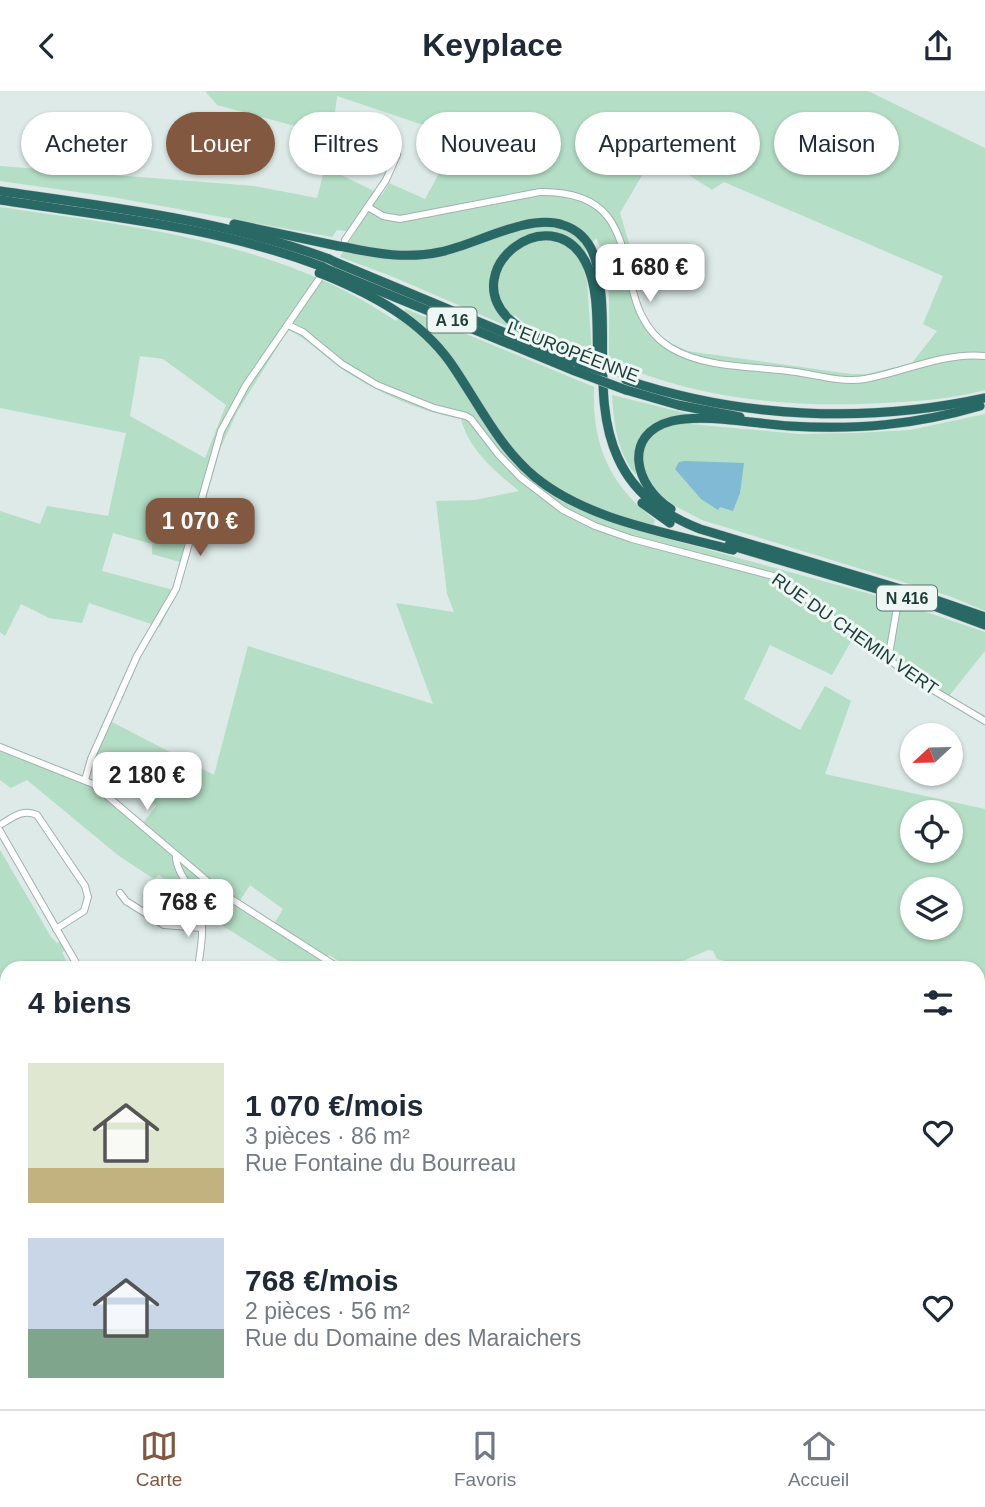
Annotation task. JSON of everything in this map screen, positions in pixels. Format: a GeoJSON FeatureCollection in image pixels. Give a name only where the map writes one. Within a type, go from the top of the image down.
{"type":"FeatureCollection","features":[{"type":"Feature","properties":{"kind":"highway","name":"L'EUROPÉENNE"},"geometry":{"type":"LineString","coordinates":[[0,191],[107,206],[225,228],[326,269]]}},
{"type":"Feature","properties":{"kind":"highway","name":"L'EUROPÉENNE"},"geometry":{"type":"LineString","coordinates":[[0,200],[202,232],[270,249],[575,362],[626,382],[657,400],[720,414],[813,423],[904,419],[983,403]]}},
{"type":"Feature","properties":{"kind":"highway"},"geometry":{"type":"LineString","coordinates":[[107,206],[193,216],[395,255],[424,255],[452,250],[532,224],[554,222],[575,230],[589,245],[597,263],[607,420],[614,449],[626,475],[644,496],[673,517],[712,534],[924,596],[985,617]]}},
{"type":"Feature","properties":{"kind":"highway"},"geometry":{"type":"LineString","coordinates":[[799,567],[677,526],[659,517],[632,493],[614,465],[603,434],[594,294],[589,269],[581,255],[564,241],[545,236],[524,240],[507,253],[499,265],[495,285],[499,306],[509,319],[575,362],[626,382],[733,406],[793,412],[859,413],[983,403]]}},
{"type":"Feature","properties":{"kind":"highway"},"geometry":{"type":"LineString","coordinates":[[326,269],[386,305],[425,334],[448,360],[503,444],[536,477],[563,495],[594,510],[622,519],[799,567]]}},
{"type":"Feature","properties":{"kind":"highway"},"geometry":{"type":"LineString","coordinates":[[779,553],[702,525],[667,507],[653,495],[640,474],[638,459],[650,432],[663,424],[687,419],[811,427],[896,425],[941,418],[983,403]]}},
{"type":"Feature","properties":{"kind":"highway","name":"N 416"},"geometry":{"type":"LineString","coordinates":[[799,567],[900,596],[985,625]]}},
{"type":"Feature","properties":{"kind":"street"},"geometry":{"type":"LineString","coordinates":[[343,245],[389,175]]}},
{"type":"Feature","properties":{"kind":"street"},"geometry":{"type":"LineString","coordinates":[[368,207],[383,216],[401,219],[540,192],[562,192],[581,198],[599,208],[617,231],[624,249],[635,303],[649,328],[669,347],[698,359],[855,380],[956,357],[985,356]]}},
{"type":"Feature","properties":{"kind":"street"},"geometry":{"type":"LineString","coordinates":[[85,780],[139,653],[177,586],[221,431],[246,385],[326,269]]}},
{"type":"Feature","properties":{"kind":"street","name":"RUE DU CHEMIN VERT"},"geometry":{"type":"LineString","coordinates":[[288,325],[303,332],[342,364],[372,383],[434,408],[471,419],[520,478],[563,510],[595,526],[632,539],[772,575],[918,681],[985,721]]}},
{"type":"Feature","properties":{"kind":"street"},"geometry":{"type":"LineString","coordinates":[[888,660],[900,596]]}},
{"type":"Feature","properties":{"kind":"street"},"geometry":{"type":"LineString","coordinates":[[0,747],[85,780],[104,792],[228,898],[328,961]]}},
{"type":"Feature","properties":{"kind":"street"},"geometry":{"type":"LineString","coordinates":[[0,825],[22,813],[37,815],[86,887],[87,902],[82,913],[56,929]]}},
{"type":"Feature","properties":{"kind":"street"},"geometry":{"type":"LineString","coordinates":[[0,831],[75,961]]}},
{"type":"Feature","properties":{"kind":"street"},"geometry":{"type":"LineString","coordinates":[[176,855],[179,868],[198,902],[202,927],[199,961]]}},
{"type":"Feature","properties":{"kind":"street"},"geometry":{"type":"LineString","coordinates":[[120,893],[126,901],[164,925],[202,927]]}},
{"type":"Feature","properties":{"kind":"green space"},"geometry":{"type":"Polygon","coordinates":[[[205,91],[868,91],[985,148],[985,390],[948,398],[884,403],[778,402],[676,384],[609,361],[608,281],[602,251],[596,238],[586,251],[583,268],[587,282],[592,354],[531,329],[515,315],[507,326],[340,257],[355,232],[337,230],[332,237],[112,197],[0,181],[0,166],[21,168],[21,175],[114,175],[254,186],[317,198],[323,175],[341,175],[382,195],[389,183],[425,199],[438,175],[561,175],[561,112],[416,112],[416,123],[402,118],[402,112],[385,112],[337,96],[335,112],[289,112],[289,124],[275,121],[275,112],[243,112],[217,105],[205,91]],[[575,112],[575,175],[642,175],[620,213],[629,243],[638,301],[649,323],[665,340],[687,351],[851,374],[867,374],[912,363],[937,331],[923,324],[943,276],[724,182],[712,190],[689,175],[760,175],[760,112],[575,112]]]}},
{"type":"Feature","properties":{"kind":"green space"},"geometry":{"type":"Polygon","coordinates":[[[0,207],[154,231],[255,255],[304,272],[351,294],[396,321],[406,309],[594,387],[596,427],[606,462],[626,492],[655,520],[650,534],[885,598],[985,632],[985,651],[949,696],[985,716],[985,724],[905,675],[853,638],[832,675],[770,645],[744,699],[800,730],[825,686],[851,701],[825,774],[944,800],[900,800],[900,863],[963,863],[963,804],[985,809],[985,961],[725,961],[717,959],[713,951],[708,950],[683,961],[339,961],[329,955],[327,961],[279,961],[204,914],[159,875],[154,879],[119,856],[27,780],[11,788],[0,780],[0,751],[96,790],[139,828],[156,806],[104,771],[94,757],[112,722],[214,775],[248,646],[433,704],[396,603],[454,612],[447,594],[436,501],[475,500],[519,491],[492,468],[477,450],[461,419],[416,407],[372,387],[288,330],[237,412],[221,447],[187,564],[152,554],[152,544],[113,533],[102,571],[177,591],[160,627],[89,603],[82,623],[49,618],[21,604],[5,636],[0,632],[0,511],[40,524],[47,506],[108,516],[126,433],[0,408],[0,207]],[[140,356],[130,416],[205,458],[226,405],[163,359],[140,356]],[[250,885],[236,907],[271,929],[283,909],[250,885]]]}},
{"type":"Feature","properties":{"kind":"green space"},"geometry":{"type":"Polygon","coordinates":[[[612,395],[689,414],[690,424],[799,434],[910,430],[985,414],[985,611],[952,597],[702,520],[677,507],[659,494],[647,476],[635,474],[629,465],[618,437],[612,395]]]}},
{"type":"Feature","properties":{"kind":"green space"},"geometry":{"type":"Polygon","coordinates":[[[0,850],[51,937],[57,943],[60,942],[66,961],[0,961],[0,850]]]}},
{"type":"Feature","properties":{"kind":"water"},"geometry":{"type":"Polygon","coordinates":[[[679,462],[744,463],[740,493],[733,511],[720,507],[718,510],[701,499],[675,469],[679,462]]]}}]}
